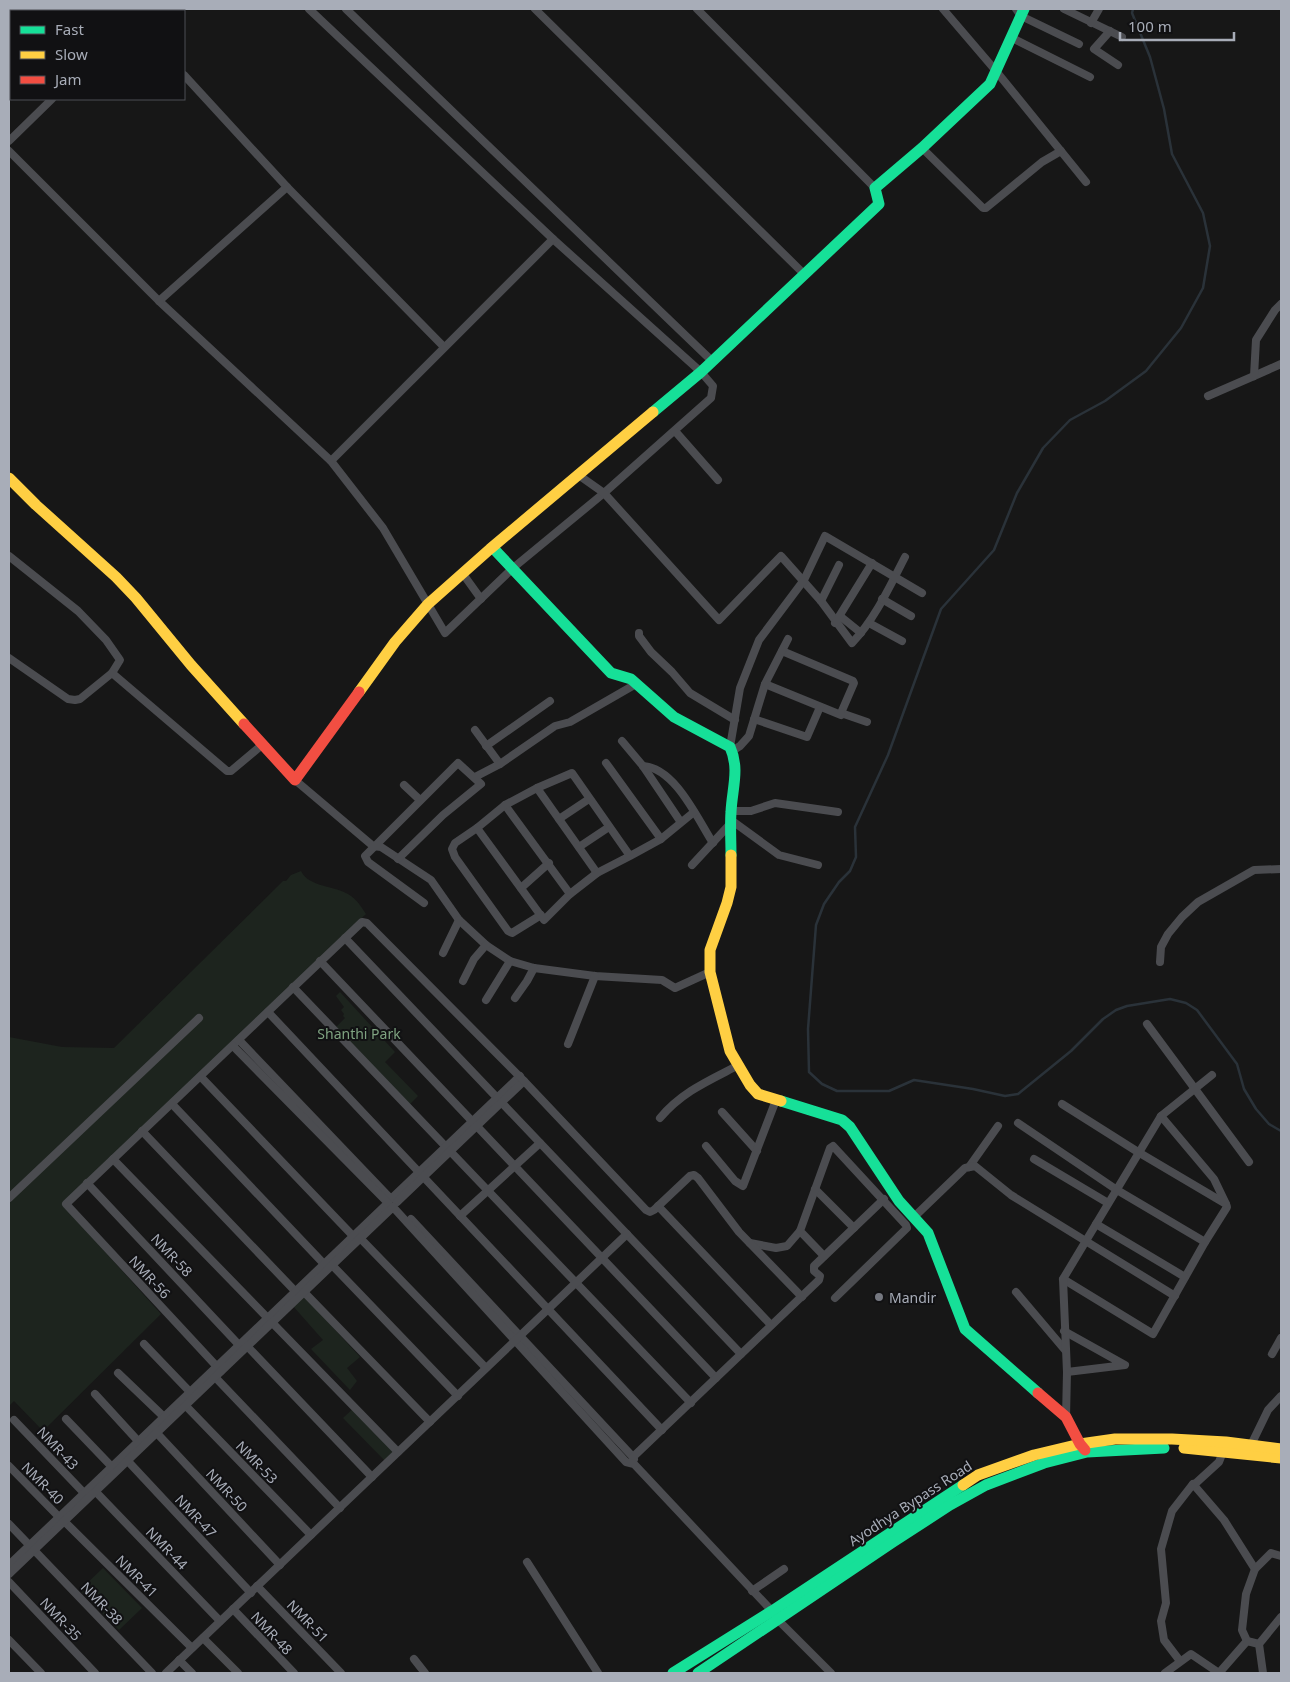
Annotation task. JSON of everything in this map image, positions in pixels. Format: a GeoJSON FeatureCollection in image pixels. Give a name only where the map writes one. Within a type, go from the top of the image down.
{"type":"FeatureCollection","features":[{"type":"Feature","properties":{"kind":"street"},"geometry":{"type":"LineString","coordinates":[[9,151],[159,301],[331,462],[383,528],[445,633],[513,568],[604,493],[711,398],[713,386],[701,372],[553,239],[310,9]]}},
{"type":"Feature","properties":{"kind":"street"},"geometry":{"type":"LineString","coordinates":[[346,9],[712,361]]}},
{"type":"Feature","properties":{"kind":"street"},"geometry":{"type":"LineString","coordinates":[[535,9],[804,274]]}},
{"type":"Feature","properties":{"kind":"street"},"geometry":{"type":"LineString","coordinates":[[295,780],[396,642],[428,604],[576,474],[701,372],[879,204],[875,188],[697,9]]}},
{"type":"Feature","properties":{"kind":"street"},"geometry":{"type":"LineString","coordinates":[[943,9],[1086,182]]}},
{"type":"Feature","properties":{"kind":"street"},"geometry":{"type":"LineString","coordinates":[[1064,9],[1122,37]]}},
{"type":"Feature","properties":{"kind":"street"},"geometry":{"type":"LineString","coordinates":[[1092,23],[1099,9]]}},
{"type":"Feature","properties":{"kind":"street"},"geometry":{"type":"LineString","coordinates":[[875,188],[922,148],[990,84],[1012,38],[1020,11],[1079,44]]}},
{"type":"Feature","properties":{"kind":"street"},"geometry":{"type":"LineString","coordinates":[[1110,31],[1094,49],[1118,65]]}},
{"type":"Feature","properties":{"kind":"street"},"geometry":{"type":"LineString","coordinates":[[1012,38],[1090,77]]}},
{"type":"Feature","properties":{"kind":"street"},"geometry":{"type":"LineString","coordinates":[[185,76],[287,187],[444,347]]}},
{"type":"Feature","properties":{"kind":"street"},"geometry":{"type":"LineString","coordinates":[[9,141],[51,100]]}},
{"type":"Feature","properties":{"kind":"street"},"geometry":{"type":"LineString","coordinates":[[922,148],[982,208],[986,208],[1042,162],[1061,150]]}},
{"type":"Feature","properties":{"kind":"street"},"geometry":{"type":"LineString","coordinates":[[159,301],[287,187]]}},
{"type":"Feature","properties":{"kind":"street"},"geometry":{"type":"LineString","coordinates":[[331,462],[553,239]]}},
{"type":"Feature","properties":{"kind":"street"},"geometry":{"type":"LineString","coordinates":[[1254,376],[1256,340],[1275,310],[1281,304]]}},
{"type":"Feature","properties":{"kind":"street"},"geometry":{"type":"LineString","coordinates":[[1208,396],[1281,364]]}},
{"type":"Feature","properties":{"kind":"street"},"geometry":{"type":"LineString","coordinates":[[675,431],[718,480]]}},
{"type":"Feature","properties":{"kind":"street"},"geometry":{"type":"LineString","coordinates":[[576,474],[604,493],[719,620],[781,556],[838,619],[852,643],[869,623],[905,556]]}},
{"type":"Feature","properties":{"kind":"street"},"geometry":{"type":"LineString","coordinates":[[9,478],[116,577],[136,598],[191,665],[295,780],[373,846],[381,847],[431,880],[459,920],[486,945],[510,961],[534,968],[595,976],[662,980],[675,988],[710,972]]}},
{"type":"Feature","properties":{"kind":"street"},"geometry":{"type":"LineString","coordinates":[[922,593],[825,536],[804,580],[759,640],[740,688],[735,720],[731,749],[736,768],[731,818],[731,887],[710,950],[710,972],[730,1051],[737,1066],[758,1094],[842,1120],[850,1127],[899,1201],[928,1233],[965,1329],[1066,1417],[1083,1448]]}},
{"type":"Feature","properties":{"kind":"street"},"geometry":{"type":"LineString","coordinates":[[493,548],[611,673],[631,679],[674,717],[731,749],[740,746],[749,736],[766,684],[788,639]]}},
{"type":"Feature","properties":{"kind":"street"},"geometry":{"type":"LineString","coordinates":[[9,556],[78,610],[101,634],[120,660],[112,673],[80,699],[75,700],[68,699],[9,658]]}},
{"type":"Feature","properties":{"kind":"street"},"geometry":{"type":"LineString","coordinates":[[838,619],[872,563]]}},
{"type":"Feature","properties":{"kind":"street"},"geometry":{"type":"LineString","coordinates":[[821,601],[839,565]]}},
{"type":"Feature","properties":{"kind":"street"},"geometry":{"type":"LineString","coordinates":[[463,574],[482,599]]}},
{"type":"Feature","properties":{"kind":"street"},"geometry":{"type":"LineString","coordinates":[[882,599],[911,616]]}},
{"type":"Feature","properties":{"kind":"street"},"geometry":{"type":"LineString","coordinates":[[838,619],[862,633]]}},
{"type":"Feature","properties":{"kind":"street"},"geometry":{"type":"LineString","coordinates":[[869,623],[902,641]]}},
{"type":"Feature","properties":{"kind":"street"},"geometry":{"type":"LineString","coordinates":[[638,632],[651,652],[690,693],[735,720]]}},
{"type":"Feature","properties":{"kind":"street"},"geometry":{"type":"LineString","coordinates":[[766,684],[841,716],[854,683],[853,681],[782,651]]}},
{"type":"Feature","properties":{"kind":"street"},"geometry":{"type":"LineString","coordinates":[[112,673],[227,771],[231,771],[262,744]]}},
{"type":"Feature","properties":{"kind":"street"},"geometry":{"type":"LineString","coordinates":[[475,777],[500,764],[555,726],[570,722],[636,684]]}},
{"type":"Feature","properties":{"kind":"street"},"geometry":{"type":"LineString","coordinates":[[486,746],[550,701]]}},
{"type":"Feature","properties":{"kind":"street"},"geometry":{"type":"LineString","coordinates":[[754,719],[807,737],[820,707]]}},
{"type":"Feature","properties":{"kind":"street"},"geometry":{"type":"LineString","coordinates":[[841,713],[867,722]]}},
{"type":"Feature","properties":{"kind":"street"},"geometry":{"type":"LineString","coordinates":[[475,730],[500,764]]}},
{"type":"Feature","properties":{"kind":"street"},"geometry":{"type":"LineString","coordinates":[[622,741],[643,766],[680,822]]}},
{"type":"Feature","properties":{"kind":"street"},"geometry":{"type":"LineString","coordinates":[[398,859],[443,815],[481,784],[458,763],[365,856],[368,862],[424,903]]}},
{"type":"Feature","properties":{"kind":"street"},"geometry":{"type":"LineString","coordinates":[[606,763],[661,838]]}},
{"type":"Feature","properties":{"kind":"street"},"geometry":{"type":"LineString","coordinates":[[643,766],[651,767],[674,782],[713,843]]}},
{"type":"Feature","properties":{"kind":"street"},"geometry":{"type":"LineString","coordinates":[[541,915],[518,931],[512,933],[508,930],[455,857],[452,849],[455,842],[477,828],[505,805],[537,788],[572,773],[630,856]]}},
{"type":"Feature","properties":{"kind":"street"},"geometry":{"type":"LineString","coordinates":[[404,785],[420,800]]}},
{"type":"Feature","properties":{"kind":"street"},"geometry":{"type":"LineString","coordinates":[[537,788],[597,873]]}},
{"type":"Feature","properties":{"kind":"street"},"geometry":{"type":"LineString","coordinates":[[559,819],[590,799]]}},
{"type":"Feature","properties":{"kind":"street"},"geometry":{"type":"LineString","coordinates":[[692,865],[713,843],[731,818],[775,803],[838,812]]}},
{"type":"Feature","properties":{"kind":"street"},"geometry":{"type":"LineString","coordinates":[[505,805],[570,894]]}},
{"type":"Feature","properties":{"kind":"street"},"geometry":{"type":"LineString","coordinates":[[477,828],[544,920],[570,894],[597,873],[661,838],[694,812]]}},
{"type":"Feature","properties":{"kind":"street"},"geometry":{"type":"LineString","coordinates":[[731,818],[778,854],[818,865]]}},
{"type":"Feature","properties":{"kind":"street"},"geometry":{"type":"LineString","coordinates":[[580,847],[609,827]]}},
{"type":"Feature","properties":{"kind":"street"},"geometry":{"type":"LineString","coordinates":[[521,888],[548,864]]}},
{"type":"Feature","properties":{"kind":"street"},"geometry":{"type":"LineString","coordinates":[[1160,962],[1161,947],[1168,934],[1198,902],[1254,870],[1281,869]]}},
{"type":"Feature","properties":{"kind":"street"},"geometry":{"type":"LineString","coordinates":[[443,953],[459,920]]}},
{"type":"Feature","properties":{"kind":"street"},"geometry":{"type":"LineString","coordinates":[[87,1183],[201,1077],[362,922],[367,923],[522,1078],[646,1210],[650,1212],[690,1176],[694,1175],[738,1232],[802,1296]]}},
{"type":"Feature","properties":{"kind":"street"},"geometry":{"type":"LineString","coordinates":[[345,938],[742,1354]]}},
{"type":"Feature","properties":{"kind":"street"},"geometry":{"type":"LineString","coordinates":[[463,981],[474,959],[486,945]]}},
{"type":"Feature","properties":{"kind":"street"},"geometry":{"type":"LineString","coordinates":[[320,961],[716,1378]]}},
{"type":"Feature","properties":{"kind":"street"},"geometry":{"type":"LineString","coordinates":[[486,1000],[510,961]]}},
{"type":"Feature","properties":{"kind":"street"},"geometry":{"type":"LineString","coordinates":[[515,998],[527,982],[534,968]]}},
{"type":"Feature","properties":{"kind":"street"},"geometry":{"type":"LineString","coordinates":[[568,1044],[595,976]]}},
{"type":"Feature","properties":{"kind":"street"},"geometry":{"type":"LineString","coordinates":[[293,987],[691,1403]]}},
{"type":"Feature","properties":{"kind":"street"},"geometry":{"type":"LineString","coordinates":[[268,1012],[662,1430]]}},
{"type":"Feature","properties":{"kind":"street"},"geometry":{"type":"LineString","coordinates":[[9,1198],[199,1018]]}},
{"type":"Feature","properties":{"kind":"street"},"geometry":{"type":"LineString","coordinates":[[1147,1024],[1249,1162]]}},
{"type":"Feature","properties":{"kind":"street"},"geometry":{"type":"LineString","coordinates":[[236,1043],[393,1203],[517,1338],[626,1462],[634,1460],[662,1430],[820,1278],[813,1268],[884,1199]]}},
{"type":"Feature","properties":{"kind":"street"},"geometry":{"type":"LineString","coordinates":[[660,1118],[671,1105],[690,1090],[737,1066]]}},
{"type":"Feature","properties":{"kind":"street"},"geometry":{"type":"LineString","coordinates":[[1066,1417],[1067,1372],[1063,1279],[1161,1116],[1212,1075]]}},
{"type":"Feature","properties":{"kind":"street"},"geometry":{"type":"LineString","coordinates":[[201,1077],[486,1368]]}},
{"type":"Feature","properties":{"kind":"street"},"geometry":{"type":"LineString","coordinates":[[270,1320],[295,1291],[357,1237],[522,1078]]}},
{"type":"Feature","properties":{"kind":"street"},"geometry":{"type":"LineString","coordinates":[[706,1146],[735,1181],[743,1186],[776,1100]]}},
{"type":"Feature","properties":{"kind":"street"},"geometry":{"type":"LineString","coordinates":[[172,1104],[458,1396]]}},
{"type":"Feature","properties":{"kind":"street"},"geometry":{"type":"LineString","coordinates":[[1062,1104],[1226,1204]]}},
{"type":"Feature","properties":{"kind":"street"},"geometry":{"type":"LineString","coordinates":[[722,1112],[757,1151]]}},
{"type":"Feature","properties":{"kind":"street"},"geometry":{"type":"LineString","coordinates":[[1063,1279],[1153,1334],[1227,1207],[1214,1179],[1161,1116]]}},
{"type":"Feature","properties":{"kind":"street"},"geometry":{"type":"LineString","coordinates":[[1018,1123],[1116,1190],[1205,1242]]}},
{"type":"Feature","properties":{"kind":"street"},"geometry":{"type":"LineString","coordinates":[[970,1168],[998,1126]]}},
{"type":"Feature","properties":{"kind":"street"},"geometry":{"type":"LineString","coordinates":[[142,1131],[295,1291]]}},
{"type":"Feature","properties":{"kind":"street"},"geometry":{"type":"LineString","coordinates":[[460,1216],[540,1143]]}},
{"type":"Feature","properties":{"kind":"street"},"geometry":{"type":"LineString","coordinates":[[749,1243],[776,1248],[787,1246],[800,1231],[830,1148],[833,1146],[884,1199],[907,1228],[835,1298]]}},
{"type":"Feature","properties":{"kind":"street"},"geometry":{"type":"LineString","coordinates":[[113,1159],[398,1452]]}},
{"type":"Feature","properties":{"kind":"street"},"geometry":{"type":"LineString","coordinates":[[1034,1159],[1108,1203]]}},
{"type":"Feature","properties":{"kind":"street"},"geometry":{"type":"LineString","coordinates":[[914,1218],[965,1168],[975,1166],[1011,1195],[1175,1296]]}},
{"type":"Feature","properties":{"kind":"street","name":"NMR-56"},"geometry":{"type":"LineString","coordinates":[[87,1183],[66,1204],[219,1369]]}},
{"type":"Feature","properties":{"kind":"street","name":"NMR-58"},"geometry":{"type":"LineString","coordinates":[[87,1183],[372,1477]]}},
{"type":"Feature","properties":{"kind":"street"},"geometry":{"type":"LineString","coordinates":[[815,1189],[854,1228]]}},
{"type":"Feature","properties":{"kind":"street"},"geometry":{"type":"LineString","coordinates":[[658,1206],[772,1325]]}},
{"type":"Feature","properties":{"kind":"street"},"geometry":{"type":"LineString","coordinates":[[1096,1224],[1185,1277]]}},
{"type":"Feature","properties":{"kind":"street"},"geometry":{"type":"LineString","coordinates":[[800,1231],[824,1256]]}},
{"type":"Feature","properties":{"kind":"street"},"geometry":{"type":"LineString","coordinates":[[166,1673],[627,1234]]}},
{"type":"Feature","properties":{"kind":"street"},"geometry":{"type":"LineString","coordinates":[[62,1519],[84,1493],[112,1467],[125,1458],[190,1392],[219,1369],[270,1320],[304,1292],[328,1264]]}},
{"type":"Feature","properties":{"kind":"street"},"geometry":{"type":"LineString","coordinates":[[304,1292],[430,1422]]}},
{"type":"Feature","properties":{"kind":"street"},"geometry":{"type":"LineString","coordinates":[[1016,1292],[1065,1350]]}},
{"type":"Feature","properties":{"kind":"street"},"geometry":{"type":"LineString","coordinates":[[1064,1331],[1125,1365],[1067,1372]]}},
{"type":"Feature","properties":{"kind":"street"},"geometry":{"type":"LineString","coordinates":[[1272,1354],[1281,1338]]}},
{"type":"Feature","properties":{"kind":"street"},"geometry":{"type":"LineString","coordinates":[[144,1344],[190,1392]]}},
{"type":"Feature","properties":{"kind":"street"},"geometry":{"type":"LineString","coordinates":[[9,1565],[96,1491],[138,1441],[185,1406],[215,1377],[219,1369]]}},
{"type":"Feature","properties":{"kind":"street"},"geometry":{"type":"LineString","coordinates":[[118,1373],[164,1417]]}},
{"type":"Feature","properties":{"kind":"street"},"geometry":{"type":"LineString","coordinates":[[215,1377],[340,1508]]}},
{"type":"Feature","properties":{"kind":"street"},"geometry":{"type":"LineString","coordinates":[[95,1394],[138,1441]]}},
{"type":"Feature","properties":{"kind":"street"},"geometry":{"type":"LineString","coordinates":[[1251,1445],[1268,1410],[1281,1396]]}},
{"type":"Feature","properties":{"kind":"street","name":"NMR-53"},"geometry":{"type":"LineString","coordinates":[[185,1406],[311,1535]]}},
{"type":"Feature","properties":{"kind":"street"},"geometry":{"type":"LineString","coordinates":[[66,1419],[112,1467]]}},
{"type":"Feature","properties":{"kind":"street","name":"NMR-43"},"geometry":{"type":"LineString","coordinates":[[14,1420],[84,1493]]}},
{"type":"Feature","properties":{"kind":"street","name":"NMR-50"},"geometry":{"type":"LineString","coordinates":[[154,1430],[280,1565]]}},
{"type":"Feature","properties":{"kind":"street","name":"Ayodhya Bypass Road"},"geometry":{"type":"LineString","coordinates":[[673,1673],[775,1615],[950,1505],[986,1485],[1083,1448],[1179,1444],[1225,1447],[1281,1458]]}},
{"type":"Feature","properties":{"kind":"street","name":"Ayodhya Bypass Road"},"geometry":{"type":"LineString","coordinates":[[1225,1447],[1251,1445],[1281,1449]]}},
{"type":"Feature","properties":{"kind":"street"},"geometry":{"type":"LineString","coordinates":[[1180,1661],[1164,1640],[1162,1621],[1166,1603],[1161,1548],[1172,1511],[1193,1484],[1219,1462],[1225,1447]]}},
{"type":"Feature","properties":{"kind":"street","name":"NMR-47"},"geometry":{"type":"LineString","coordinates":[[125,1458],[250,1593]]}},
{"type":"Feature","properties":{"kind":"street"},"geometry":{"type":"LineString","coordinates":[[634,1460],[752,1591],[831,1673]]}},
{"type":"Feature","properties":{"kind":"street","name":"NMR-40"},"geometry":{"type":"LineString","coordinates":[[9,1466],[62,1519]]}},
{"type":"Feature","properties":{"kind":"street"},"geometry":{"type":"LineString","coordinates":[[1193,1484],[1224,1520],[1255,1569]]}},
{"type":"Feature","properties":{"kind":"street","name":"NMR-44"},"geometry":{"type":"LineString","coordinates":[[96,1491],[220,1621]]}},
{"type":"Feature","properties":{"kind":"street","name":"NMR-41"},"geometry":{"type":"LineString","coordinates":[[62,1519],[192,1648]]}},
{"type":"Feature","properties":{"kind":"street","name":"NMR-38"},"geometry":{"type":"LineString","coordinates":[[9,1524],[152,1673]]}},
{"type":"Feature","properties":{"kind":"street"},"geometry":{"type":"LineString","coordinates":[[9,1574],[31,1548]]}},
{"type":"Feature","properties":{"kind":"street"},"geometry":{"type":"LineString","coordinates":[[1247,1641],[1242,1630],[1246,1594],[1255,1569],[1271,1553],[1281,1556]]}},
{"type":"Feature","properties":{"kind":"street"},"geometry":{"type":"LineString","coordinates":[[527,1562],[598,1673]]}},
{"type":"Feature","properties":{"kind":"street"},"geometry":{"type":"LineString","coordinates":[[752,1591],[784,1569]]}},
{"type":"Feature","properties":{"kind":"street","name":"NMR-35"},"geometry":{"type":"LineString","coordinates":[[9,1582],[95,1673]]}},
{"type":"Feature","properties":{"kind":"street","name":"NMR-51"},"geometry":{"type":"LineString","coordinates":[[257,1586],[341,1673]]}},
{"type":"Feature","properties":{"kind":"street","name":"NMR-48"},"geometry":{"type":"LineString","coordinates":[[233,1609],[294,1673]]}},
{"type":"Feature","properties":{"kind":"street","name":"Ayodhya Bypass Road"},"geometry":{"type":"LineString","coordinates":[[698,1673],[775,1615]]}},
{"type":"Feature","properties":{"kind":"street"},"geometry":{"type":"LineString","coordinates":[[1263,1673],[1259,1644],[1281,1617]]}},
{"type":"Feature","properties":{"kind":"street"},"geometry":{"type":"LineString","coordinates":[[203,1638],[238,1673]]}},
{"type":"Feature","properties":{"kind":"street"},"geometry":{"type":"LineString","coordinates":[[9,1640],[41,1673]]}},
{"type":"Feature","properties":{"kind":"street"},"geometry":{"type":"LineString","coordinates":[[1165,1673],[1191,1654],[1219,1673],[1247,1641]]}},
{"type":"Feature","properties":{"kind":"street"},"geometry":{"type":"LineString","coordinates":[[1247,1641],[1259,1644]]}},
{"type":"Feature","properties":{"kind":"street"},"geometry":{"type":"LineString","coordinates":[[414,1659],[425,1673]]}},
{"type":"Feature","properties":{"kind":"street"},"geometry":{"type":"LineString","coordinates":[[180,1660],[192,1673]]}},
{"type":"Feature","properties":{"kind":"green space"},"geometry":{"type":"Polygon","coordinates":[[[301,871],[310,881],[345,892],[357,902],[366,914],[62,1204],[161,1314],[43,1431],[14,1401],[9,1406],[9,1037],[62,1047],[114,1048],[283,881],[301,871]]]}},
{"type":"Feature","properties":{"kind":"green space","name":"Shanthi Park"},"geometry":{"type":"Polygon","coordinates":[[[340,992],[395,1052],[385,1062],[418,1096],[408,1106],[335,1028],[345,1018],[341,1010],[344,1007],[336,996],[340,992]]]}},
{"type":"Feature","properties":{"kind":"green space"},"geometry":{"type":"Polygon","coordinates":[[[304,1296],[360,1357],[347,1368],[357,1381],[350,1390],[311,1349],[323,1340],[293,1306],[304,1296]]]}},
{"type":"Feature","properties":{"kind":"green space"},"geometry":{"type":"Polygon","coordinates":[[[356,1406],[398,1452],[387,1463],[343,1418],[356,1406]]]}},
{"type":"Feature","properties":{"kind":"green space"},"geometry":{"type":"Polygon","coordinates":[[[103,1568],[142,1608],[119,1630],[80,1590],[103,1568]]]}},
{"type":"Feature","properties":{"kind":"waterway"},"geometry":{"type":"LineString","coordinates":[[1133,9],[1132,13],[1150,57],[1164,109],[1172,154],[1203,213],[1210,246],[1203,288],[1181,328],[1146,371],[1105,401],[1070,420],[1043,448],[1017,493],[994,550],[941,609],[888,755],[855,827],[856,857],[850,871],[839,882],[824,904],[816,925],[808,1029],[809,1072],[822,1084],[837,1091],[889,1091],[914,1080],[1005,1096],[1018,1094],[1071,1051],[1103,1019],[1116,1010],[1127,1006],[1170,999],[1186,1003],[1197,1010],[1237,1064],[1244,1089],[1256,1109],[1269,1124],[1281,1131]]}},
{"type":"Feature","properties":{"kind":"traffic: fast"},"geometry":{"type":"LineString","coordinates":[[653,412],[701,372],[879,204],[875,188],[922,148],[990,84],[1024,9]]}},
{"type":"Feature","properties":{"kind":"traffic: fast"},"geometry":{"type":"LineString","coordinates":[[493,548],[611,673],[631,679],[674,717],[730,747],[735,763],[731,817],[731,855]]}},
{"type":"Feature","properties":{"kind":"traffic: fast"},"geometry":{"type":"LineString","coordinates":[[781,1101],[842,1120],[850,1127],[899,1201],[928,1233],[965,1329],[1038,1393]]}},
{"type":"Feature","properties":{"kind":"traffic: fast"},"geometry":{"type":"LineString","coordinates":[[698,1673],[893,1542],[950,1505],[986,1485],[1044,1463],[1087,1452],[1164,1448]]}},
{"type":"Feature","properties":{"kind":"traffic: fast"},"geometry":{"type":"LineString","coordinates":[[673,1673],[772,1611],[963,1485]]}},
{"type":"Feature","properties":{"kind":"traffic: slow"},"geometry":{"type":"LineString","coordinates":[[359,692],[395,642],[428,604],[490,549],[653,412]]}},
{"type":"Feature","properties":{"kind":"traffic: slow"},"geometry":{"type":"LineString","coordinates":[[9,478],[116,577],[244,724]]}},
{"type":"Feature","properties":{"kind":"traffic: slow"},"geometry":{"type":"LineString","coordinates":[[731,855],[731,887],[710,950],[710,972],[730,1051],[750,1085],[758,1094],[781,1101]]}},
{"type":"Feature","properties":{"kind":"traffic: slow"},"geometry":{"type":"LineString","coordinates":[[963,1485],[978,1475],[1034,1455],[1080,1444],[1115,1439],[1172,1439],[1226,1442],[1281,1449]]}},
{"type":"Feature","properties":{"kind":"traffic: slow"},"geometry":{"type":"LineString","coordinates":[[1184,1448],[1281,1458]]}},
{"type":"Feature","properties":{"kind":"traffic: jam"},"geometry":{"type":"LineString","coordinates":[[244,724],[295,780],[359,692]]}},
{"type":"Feature","properties":{"kind":"traffic: jam"},"geometry":{"type":"LineString","coordinates":[[1038,1393],[1066,1417],[1085,1450]]}},
{"type":"Feature","properties":{"kind":"place","name":"Mandir"},"geometry":{"type":"Point","coordinates":[879,1297]}}]}
